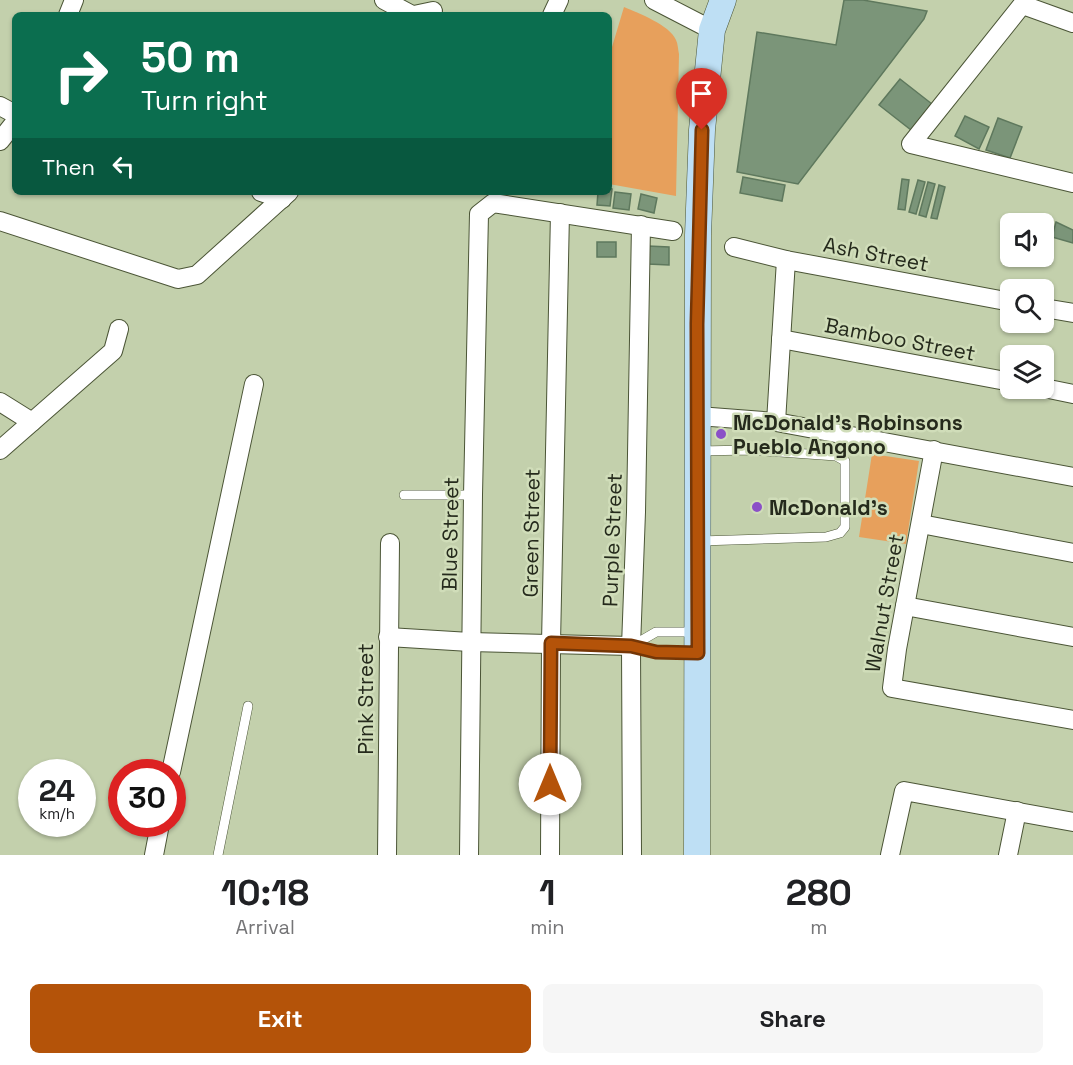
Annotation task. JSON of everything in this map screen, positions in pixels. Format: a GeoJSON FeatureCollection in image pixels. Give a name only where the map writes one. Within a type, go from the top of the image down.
{"type":"FeatureCollection","features":[{"type":"Feature","properties":{"kind":"main road"},"geometry":{"type":"LineString","coordinates":[[697,855],[698,235],[702,130],[712,30],[723,0]]}},
{"type":"Feature","properties":{"kind":"street"},"geometry":{"type":"LineString","coordinates":[[384,0],[407,12]]}},
{"type":"Feature","properties":{"kind":"street"},"geometry":{"type":"LineString","coordinates":[[654,0],[712,30]]}},
{"type":"Feature","properties":{"kind":"street"},"geometry":{"type":"LineString","coordinates":[[1073,23],[1025,2],[911,144],[1073,183]]}},
{"type":"Feature","properties":{"kind":"street"},"geometry":{"type":"LineString","coordinates":[[428,12],[433,11]]}},
{"type":"Feature","properties":{"kind":"street"},"geometry":{"type":"LineString","coordinates":[[0,141],[12,126]]}},
{"type":"Feature","properties":{"kind":"street"},"geometry":{"type":"LineString","coordinates":[[0,221],[178,279],[197,275],[286,195]]}},
{"type":"Feature","properties":{"kind":"street","name":"Blue Street"},"geometry":{"type":"LineString","coordinates":[[469,855],[479,214],[493,203],[560,213]]}},
{"type":"Feature","properties":{"kind":"street"},"geometry":{"type":"LineString","coordinates":[[560,213],[674,231]]}},
{"type":"Feature","properties":{"kind":"street","name":"Green Street"},"geometry":{"type":"LineString","coordinates":[[550,855],[551,643],[560,213]]}},
{"type":"Feature","properties":{"kind":"street","name":"Purple Street"},"geometry":{"type":"LineString","coordinates":[[632,855],[631,646],[636,512],[641,225]]}},
{"type":"Feature","properties":{"kind":"street","name":"Ash Street"},"geometry":{"type":"LineString","coordinates":[[734,247],[786,260],[1000,300]]}},
{"type":"Feature","properties":{"kind":"street"},"geometry":{"type":"LineString","coordinates":[[776,422],[786,260]]}},
{"type":"Feature","properties":{"kind":"street"},"geometry":{"type":"LineString","coordinates":[[1054,310],[1073,313]]}},
{"type":"Feature","properties":{"kind":"street"},"geometry":{"type":"LineString","coordinates":[[0,450],[113,351],[119,329]]}},
{"type":"Feature","properties":{"kind":"street","name":"Bamboo Street"},"geometry":{"type":"LineString","coordinates":[[781,339],[1000,380]]}},
{"type":"Feature","properties":{"kind":"street"},"geometry":{"type":"LineString","coordinates":[[174,759],[254,384]]}},
{"type":"Feature","properties":{"kind":"street"},"geometry":{"type":"LineString","coordinates":[[1054,390],[1073,394]]}},
{"type":"Feature","properties":{"kind":"street"},"geometry":{"type":"LineString","coordinates":[[0,402],[32,422]]}},
{"type":"Feature","properties":{"kind":"street"},"geometry":{"type":"LineString","coordinates":[[698,416],[776,422],[1073,477]]}},
{"type":"Feature","properties":{"kind":"street","name":"Walnut Street"},"geometry":{"type":"LineString","coordinates":[[934,450],[892,688],[1073,720]]}},
{"type":"Feature","properties":{"kind":"street"},"geometry":{"type":"LineString","coordinates":[[921,524],[1073,553]]}},
{"type":"Feature","properties":{"kind":"street","name":"Pink Street"},"geometry":{"type":"LineString","coordinates":[[387,855],[390,543]]}},
{"type":"Feature","properties":{"kind":"street"},"geometry":{"type":"LineString","coordinates":[[905,606],[1073,637]]}},
{"type":"Feature","properties":{"kind":"street"},"geometry":{"type":"LineString","coordinates":[[388,637],[471,642],[631,646]]}},
{"type":"Feature","properties":{"kind":"street"},"geometry":{"type":"LineString","coordinates":[[890,855],[904,791],[1073,822]]}},
{"type":"Feature","properties":{"kind":"street"},"geometry":{"type":"LineString","coordinates":[[1008,855],[1017,812]]}},
{"type":"Feature","properties":{"kind":"street"},"geometry":{"type":"LineString","coordinates":[[154,855],[157,837]]}},
{"type":"Feature","properties":{"kind":"lane"},"geometry":{"type":"LineString","coordinates":[[698,451],[750,450],[836,456],[845,461],[846,510],[845,527],[840,533],[826,537],[698,542]]}},
{"type":"Feature","properties":{"kind":"lane"},"geometry":{"type":"LineString","coordinates":[[404,495],[473,495]]}},
{"type":"Feature","properties":{"kind":"lane"},"geometry":{"type":"LineString","coordinates":[[631,646],[656,632],[698,642]]}},
{"type":"Feature","properties":{"kind":"lane"},"geometry":{"type":"LineString","coordinates":[[631,646],[656,652],[698,642]]}},
{"type":"Feature","properties":{"kind":"lane"},"geometry":{"type":"LineString","coordinates":[[218,855],[248,706]]}},
{"type":"Feature","properties":{"kind":"shaded area"},"geometry":{"type":"Polygon","coordinates":[[[624,7],[661,25],[676,40],[679,54],[676,196],[612,185],[612,47],[624,7]]]}},
{"type":"Feature","properties":{"kind":"shaded area"},"geometry":{"type":"Polygon","coordinates":[[[872,454],[919,461],[906,544],[859,537],[872,454]]]}},
{"type":"Feature","properties":{"kind":"building"},"geometry":{"type":"Polygon","coordinates":[[[844,0],[863,0],[927,11],[924,19],[798,184],[737,172],[757,32],[836,45],[844,0]]]}},
{"type":"Feature","properties":{"kind":"building"},"geometry":{"type":"Polygon","coordinates":[[[900,79],[932,104],[911,130],[879,105],[900,79]]]}},
{"type":"Feature","properties":{"kind":"building"},"geometry":{"type":"Polygon","coordinates":[[[965,116],[989,127],[979,149],[955,136],[965,116]]]}},
{"type":"Feature","properties":{"kind":"building"},"geometry":{"type":"Polygon","coordinates":[[[998,118],[1022,127],[1010,158],[986,150],[998,118]]]}},
{"type":"Feature","properties":{"kind":"building"},"geometry":{"type":"Polygon","coordinates":[[[743,177],[785,185],[782,201],[740,193],[743,177]]]}},
{"type":"Feature","properties":{"kind":"building"},"geometry":{"type":"Polygon","coordinates":[[[902,179],[909,180],[905,210],[898,209],[902,179]]]}},
{"type":"Feature","properties":{"kind":"building"},"geometry":{"type":"Polygon","coordinates":[[[918,180],[925,182],[916,214],[909,212],[918,180]]]}},
{"type":"Feature","properties":{"kind":"building"},"geometry":{"type":"Polygon","coordinates":[[[928,182],[935,184],[926,217],[919,215],[928,182]]]}},
{"type":"Feature","properties":{"kind":"building"},"geometry":{"type":"Polygon","coordinates":[[[939,185],[945,187],[937,219],[931,218],[939,185]]]}},
{"type":"Feature","properties":{"kind":"building"},"geometry":{"type":"Polygon","coordinates":[[[615,192],[631,194],[629,210],[613,208],[615,192]]]}},
{"type":"Feature","properties":{"kind":"building"},"geometry":{"type":"Polygon","coordinates":[[[641,194],[657,198],[654,213],[638,209],[641,194]]]}},
{"type":"Feature","properties":{"kind":"building"},"geometry":{"type":"Polygon","coordinates":[[[598,195],[611,195],[610,206],[597,205],[598,195]]]}},
{"type":"Feature","properties":{"kind":"building"},"geometry":{"type":"Polygon","coordinates":[[[1056,222],[1073,230],[1073,243],[1054,238],[1056,222]]]}},
{"type":"Feature","properties":{"kind":"building"},"geometry":{"type":"Polygon","coordinates":[[[597,242],[616,242],[616,257],[597,257],[597,242]]]}},
{"type":"Feature","properties":{"kind":"building"},"geometry":{"type":"Polygon","coordinates":[[[648,246],[669,247],[669,265],[648,264],[648,246]]]}},
{"type":"Feature","properties":{"kind":"place","name":"McDonald's Robinsons Pueblo Angono"},"geometry":{"type":"Point","coordinates":[721,434]}},
{"type":"Feature","properties":{"kind":"place","name":"McDonald's"},"geometry":{"type":"Point","coordinates":[757,507]}},
{"type":"Feature","properties":{"kind":"route"},"geometry":{"type":"LineString","coordinates":[[550,784],[551,643],[631,646],[656,652],[698,653],[697,324],[702,130]]}}]}
